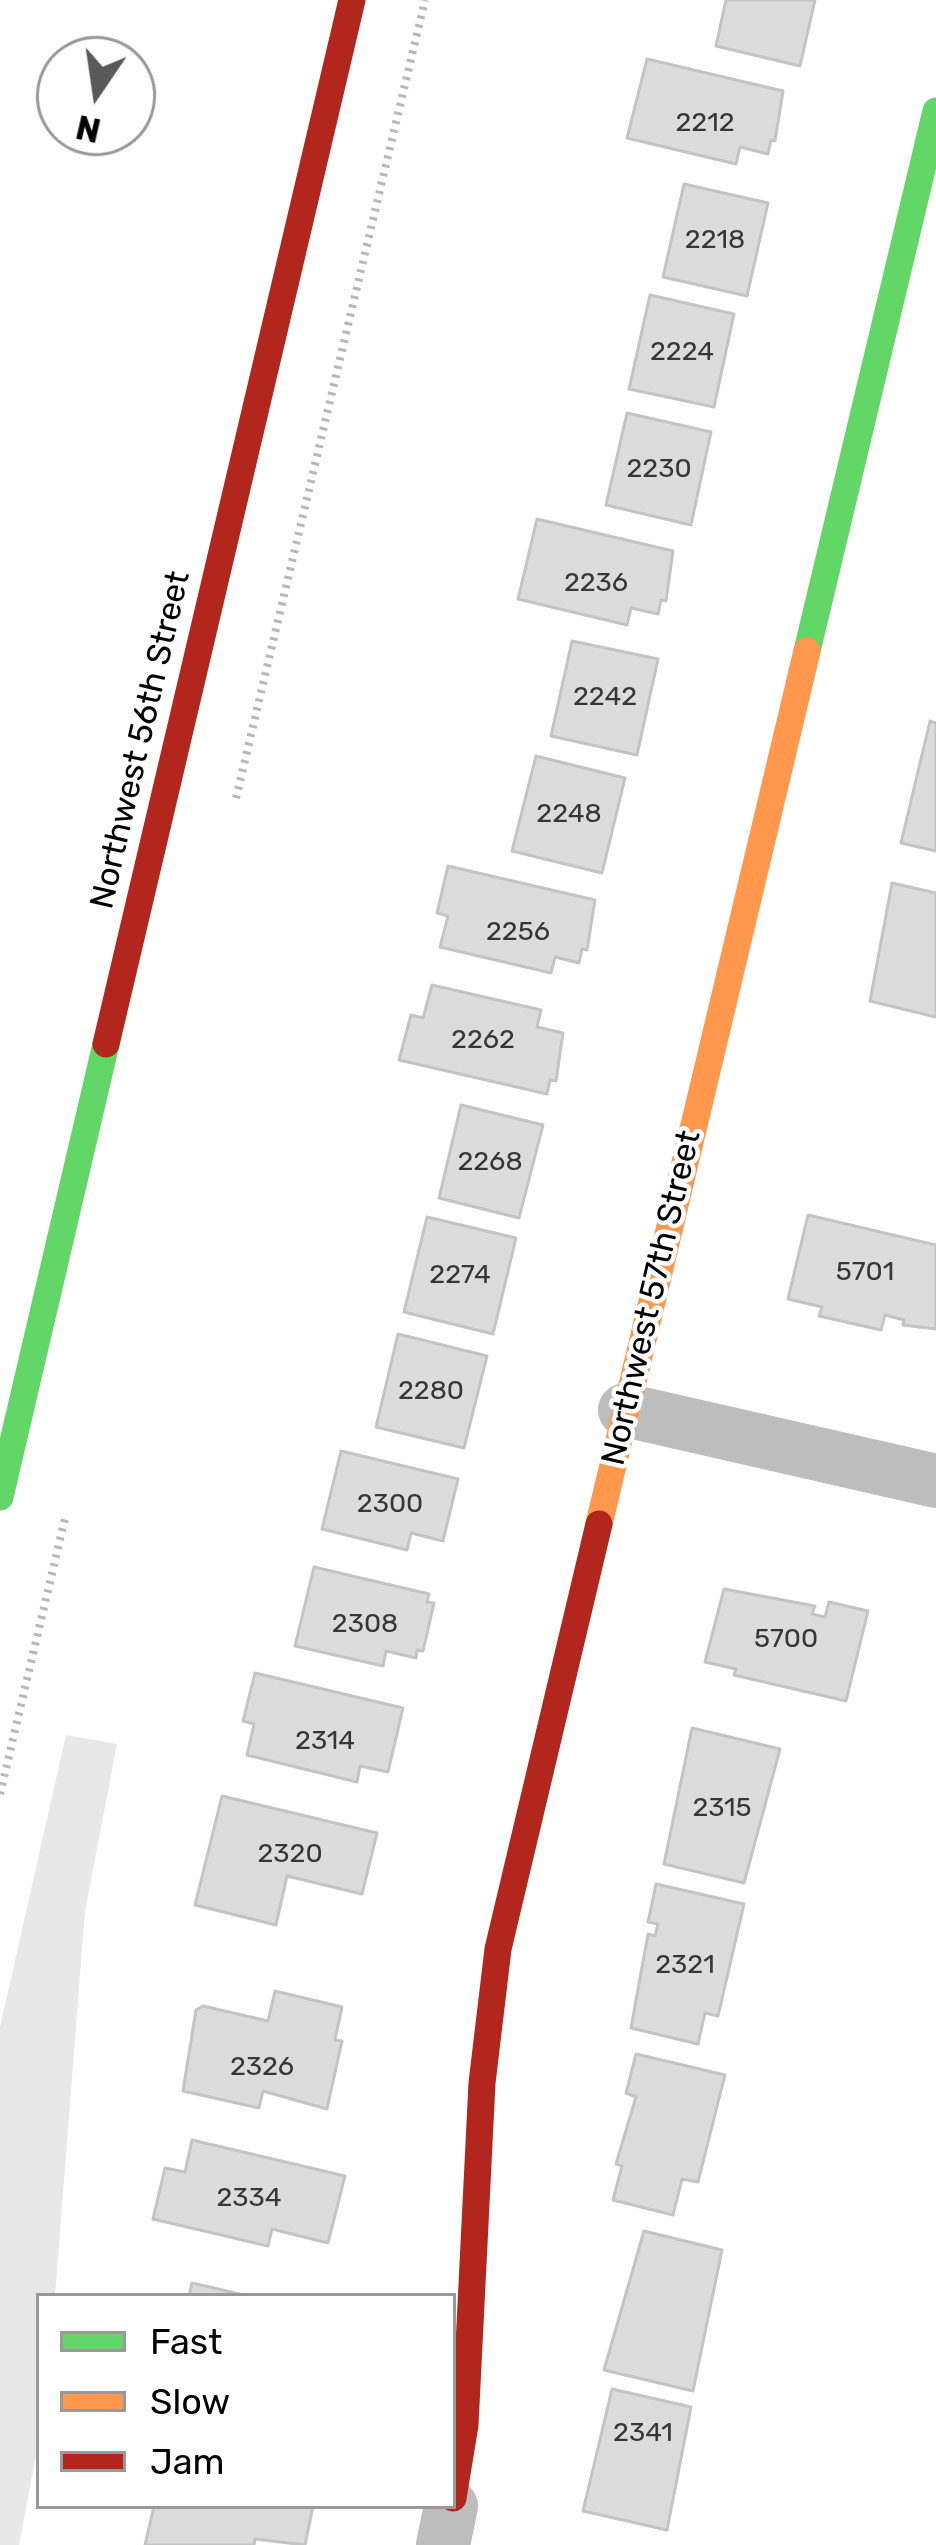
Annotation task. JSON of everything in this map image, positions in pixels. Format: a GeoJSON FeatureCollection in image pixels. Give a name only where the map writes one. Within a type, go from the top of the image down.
{"type":"FeatureCollection","features":[{"type":"Feature","properties":{"kind":"street","name":"Northwest 56th Street"},"geometry":{"type":"LineString","coordinates":[[0,1497],[352,0]]}},
{"type":"Feature","properties":{"kind":"street","name":"Northwest 57th Street"},"geometry":{"type":"LineString","coordinates":[[456,2478],[465,2425],[482,2083],[498,1949],[936,111]]}},
{"type":"Feature","properties":{"kind":"street"},"geometry":{"type":"LineString","coordinates":[[625,1410],[936,1481]]}},
{"type":"Feature","properties":{"kind":"street","name":"Northwest 57th Street"},"geometry":{"type":"LineString","coordinates":[[443,2545],[451,2509]]}},
{"type":"Feature","properties":{"kind":"shaded area"},"geometry":{"type":"Polygon","coordinates":[[[66,1735],[117,1744],[85,1911],[55,2293],[36,2293],[36,2455],[19,2545],[0,2545],[0,2027],[66,1735]]]}},
{"type":"Feature","properties":{"kind":"building"},"geometry":{"type":"Polygon","coordinates":[[[726,0],[815,0],[800,66],[716,46],[726,0]]]}},
{"type":"Feature","properties":{"kind":"building"},"geometry":{"type":"Polygon","coordinates":[[[647,59],[783,91],[775,141],[771,140],[768,154],[740,147],[736,164],[627,138],[647,59]]]}},
{"type":"Feature","properties":{"kind":"building"},"geometry":{"type":"Polygon","coordinates":[[[684,184],[768,203],[747,296],[663,277],[684,184]]]}},
{"type":"Feature","properties":{"kind":"building"},"geometry":{"type":"Polygon","coordinates":[[[650,295],[734,314],[714,407],[629,389],[650,295]]]}},
{"type":"Feature","properties":{"kind":"building"},"geometry":{"type":"Polygon","coordinates":[[[627,413],[711,432],[691,525],[606,505],[627,413]]]}},
{"type":"Feature","properties":{"kind":"building"},"geometry":{"type":"Polygon","coordinates":[[[537,519],[673,551],[666,601],[661,600],[658,614],[631,608],[627,625],[518,599],[537,519]]]}},
{"type":"Feature","properties":{"kind":"building"},"geometry":{"type":"Polygon","coordinates":[[[572,641],[658,659],[637,755],[551,736],[572,641]]]}},
{"type":"Feature","properties":{"kind":"building"},"geometry":{"type":"Polygon","coordinates":[[[930,721],[936,723],[936,851],[901,843],[930,721]]]}},
{"type":"Feature","properties":{"kind":"building"},"geometry":{"type":"Polygon","coordinates":[[[536,756],[625,778],[602,873],[512,851],[536,756]]]}},
{"type":"Feature","properties":{"kind":"building"},"geometry":{"type":"Polygon","coordinates":[[[448,866],[595,900],[587,950],[582,949],[579,963],[555,957],[551,973],[440,947],[448,916],[437,913],[448,866]]]}},
{"type":"Feature","properties":{"kind":"building"},"geometry":{"type":"Polygon","coordinates":[[[892,883],[936,893],[936,1017],[870,1001],[892,883]]]}},
{"type":"Feature","properties":{"kind":"building"},"geometry":{"type":"Polygon","coordinates":[[[432,985],[541,1010],[537,1027],[563,1033],[556,1081],[550,1080],[547,1094],[399,1060],[411,1015],[423,1018],[432,985]]]}},
{"type":"Feature","properties":{"kind":"building"},"geometry":{"type":"Polygon","coordinates":[[[461,1105],[543,1125],[519,1218],[439,1198],[461,1105]]]}},
{"type":"Feature","properties":{"kind":"building"},"geometry":{"type":"Polygon","coordinates":[[[808,1215],[936,1245],[936,1329],[903,1325],[904,1320],[885,1315],[881,1330],[819,1316],[822,1307],[788,1299],[808,1215]]]}},
{"type":"Feature","properties":{"kind":"building"},"geometry":{"type":"Polygon","coordinates":[[[427,1217],[516,1238],[493,1334],[404,1312],[427,1217]]]}},
{"type":"Feature","properties":{"kind":"building"},"geometry":{"type":"Polygon","coordinates":[[[398,1334],[487,1356],[464,1448],[376,1427],[398,1334]]]}},
{"type":"Feature","properties":{"kind":"building"},"geometry":{"type":"Polygon","coordinates":[[[341,1451],[458,1479],[443,1541],[411,1533],[407,1550],[322,1529],[341,1451]]]}},
{"type":"Feature","properties":{"kind":"building"},"geometry":{"type":"Polygon","coordinates":[[[314,1567],[429,1594],[427,1602],[434,1603],[423,1651],[417,1650],[416,1658],[386,1651],[383,1666],[295,1646],[314,1567]]]}},
{"type":"Feature","properties":{"kind":"building"},"geometry":{"type":"Polygon","coordinates":[[[724,1589],[815,1606],[812,1614],[825,1617],[829,1602],[868,1611],[846,1701],[734,1675],[736,1669],[705,1662],[724,1589]]]}},
{"type":"Feature","properties":{"kind":"building"},"geometry":{"type":"Polygon","coordinates":[[[255,1673],[403,1708],[388,1772],[360,1766],[357,1782],[247,1755],[254,1724],[243,1721],[255,1673]]]}},
{"type":"Feature","properties":{"kind":"building"},"geometry":{"type":"Polygon","coordinates":[[[692,1728],[780,1749],[744,1883],[664,1864],[692,1728]]]}},
{"type":"Feature","properties":{"kind":"building"},"geometry":{"type":"Polygon","coordinates":[[[222,1796],[377,1833],[362,1894],[287,1876],[276,1925],[195,1905],[222,1796]]]}},
{"type":"Feature","properties":{"kind":"building"},"geometry":{"type":"Polygon","coordinates":[[[656,1884],[744,1904],[718,2016],[705,2013],[698,2044],[631,2028],[648,1934],[655,1936],[658,1924],[648,1922],[656,1884]]]}},
{"type":"Feature","properties":{"kind":"building"},"geometry":{"type":"Polygon","coordinates":[[[275,1991],[342,2007],[335,2040],[342,2041],[327,2109],[263,2091],[259,2108],[183,2091],[196,2010],[203,2006],[268,2021],[275,1991]]]}},
{"type":"Feature","properties":{"kind":"building"},"geometry":{"type":"Polygon","coordinates":[[[636,2054],[725,2075],[698,2182],[682,2179],[673,2215],[613,2200],[622,2166],[616,2164],[636,2097],[626,2093],[636,2054]]]}},
{"type":"Feature","properties":{"kind":"building"},"geometry":{"type":"Polygon","coordinates":[[[192,2140],[345,2176],[328,2243],[272,2229],[268,2246],[153,2219],[165,2168],[185,2172],[192,2140]]]}},
{"type":"Feature","properties":{"kind":"building"},"geometry":{"type":"Polygon","coordinates":[[[644,2231],[722,2250],[693,2391],[604,2370],[644,2231]]]}},
{"type":"Feature","properties":{"kind":"building"},"geometry":{"type":"Polygon","coordinates":[[[192,2283],[235,2293],[190,2293],[192,2283]]]}},
{"type":"Feature","properties":{"kind":"building"},"geometry":{"type":"Polygon","coordinates":[[[612,2389],[691,2407],[667,2530],[583,2511],[612,2389]]]}},
{"type":"Feature","properties":{"kind":"building"},"geometry":{"type":"Polygon","coordinates":[[[153,2509],[312,2509],[305,2545],[255,2539],[254,2545],[145,2545],[153,2509]]]}},
{"type":"Feature","properties":{"kind":"traffic: fast"},"geometry":{"type":"LineString","coordinates":[[807,651],[936,111]]}},
{"type":"Feature","properties":{"kind":"traffic: fast"},"geometry":{"type":"LineString","coordinates":[[0,1497],[106,1044]]}},
{"type":"Feature","properties":{"kind":"traffic: slow"},"geometry":{"type":"LineString","coordinates":[[599,1524],[807,651]]}},
{"type":"Feature","properties":{"kind":"traffic: jam"},"geometry":{"type":"LineString","coordinates":[[106,1044],[352,0]]}},
{"type":"Feature","properties":{"kind":"traffic: jam"},"geometry":{"type":"LineString","coordinates":[[456,2480],[465,2425],[482,2083],[498,1949],[599,1524]]}}]}
